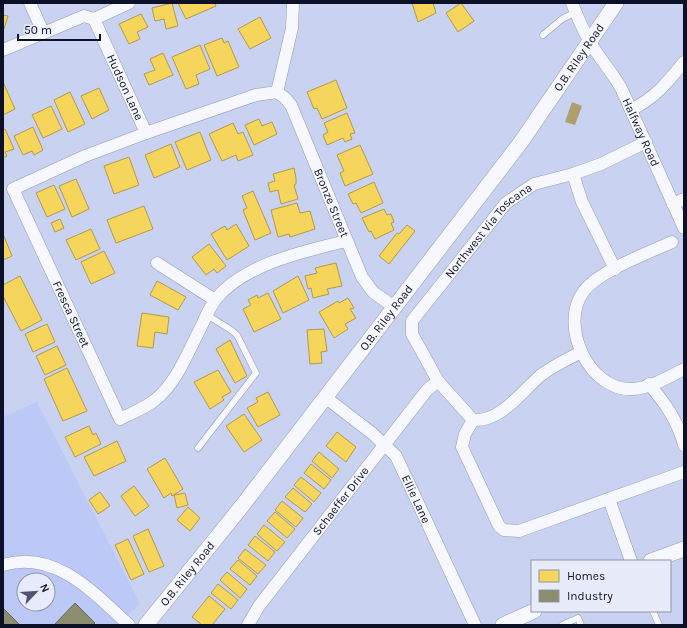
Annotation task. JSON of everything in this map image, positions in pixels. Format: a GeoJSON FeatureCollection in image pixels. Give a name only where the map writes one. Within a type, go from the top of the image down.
{"type":"FeatureCollection","features":[{"type":"Feature","properties":{"kind":"street"},"geometry":{"type":"LineString","coordinates":[[30,3],[44,32]]}},
{"type":"Feature","properties":{"kind":"street"},"geometry":{"type":"LineString","coordinates":[[3,50],[84,16],[94,19],[129,3]]}},
{"type":"Feature","properties":{"kind":"street"},"geometry":{"type":"LineString","coordinates":[[277,92],[292,28],[292,3]]}},
{"type":"Feature","properties":{"kind":"street","name":"O.B. Riley Road"},"geometry":{"type":"LineString","coordinates":[[151,623],[521,142],[616,3]]}},
{"type":"Feature","properties":{"kind":"street","name":"Halfway Road"},"geometry":{"type":"LineString","coordinates":[[574,7],[589,41],[610,69],[631,110],[684,228]]}},
{"type":"Feature","properties":{"kind":"street","name":"Hudson Lane"},"geometry":{"type":"LineString","coordinates":[[94,19],[146,133]]}},
{"type":"Feature","properties":{"kind":"street"},"geometry":{"type":"LineString","coordinates":[[631,110],[647,102],[662,90],[684,62]]}},
{"type":"Feature","properties":{"kind":"street","name":"Fresca Street"},"geometry":{"type":"LineString","coordinates":[[277,92],[256,95],[146,133],[85,156],[13,189],[120,419],[142,409],[156,400],[164,391],[183,361],[215,300],[227,288],[271,262],[287,255],[346,240]]}},
{"type":"Feature","properties":{"kind":"street","name":"Bronze Street"},"geometry":{"type":"LineString","coordinates":[[277,92],[291,105],[362,277],[373,292],[394,307]]}},
{"type":"Feature","properties":{"kind":"street","name":"Northwest Via Toscana"},"geometry":{"type":"LineString","coordinates":[[473,420],[438,381],[412,334],[412,321],[506,203],[534,184],[573,174],[600,164],[646,142]]}},
{"type":"Feature","properties":{"kind":"street"},"geometry":{"type":"LineString","coordinates":[[573,174],[582,202],[615,269]]}},
{"type":"Feature","properties":{"kind":"street"},"geometry":{"type":"LineString","coordinates":[[673,204],[684,199]]}},
{"type":"Feature","properties":{"kind":"street"},"geometry":{"type":"LineString","coordinates":[[672,242],[615,269],[595,280],[584,290],[576,304],[575,337],[581,352],[595,372],[611,384],[633,389],[664,380],[684,369]]}},
{"type":"Feature","properties":{"kind":"street"},"geometry":{"type":"LineString","coordinates":[[157,263],[215,300]]}},
{"type":"Feature","properties":{"kind":"street"},"geometry":{"type":"LineString","coordinates":[[581,352],[542,374],[500,412],[488,419],[473,420],[465,434],[462,447],[499,526],[504,530],[519,531],[684,472]]}},
{"type":"Feature","properties":{"kind":"street","name":"Schaeffer Drive"},"geometry":{"type":"LineString","coordinates":[[248,625],[259,606],[384,445],[427,390],[438,381]]}},
{"type":"Feature","properties":{"kind":"street"},"geometry":{"type":"LineString","coordinates":[[650,384],[672,415],[684,445]]}},
{"type":"Feature","properties":{"kind":"street","name":"Ellie Lane"},"geometry":{"type":"LineString","coordinates":[[325,397],[396,456],[475,625]]}},
{"type":"Feature","properties":{"kind":"street"},"geometry":{"type":"LineString","coordinates":[[609,499],[631,560]]}},
{"type":"Feature","properties":{"kind":"street"},"geometry":{"type":"LineString","coordinates":[[654,560],[684,548]]}},
{"type":"Feature","properties":{"kind":"street"},"geometry":{"type":"LineString","coordinates":[[3,565],[23,561],[39,563],[62,570],[82,584],[129,625]]}},
{"type":"Feature","properties":{"kind":"street"},"geometry":{"type":"LineString","coordinates":[[503,625],[532,612]]}},
{"type":"Feature","properties":{"kind":"lane"},"geometry":{"type":"LineString","coordinates":[[543,34],[574,7]]}},
{"type":"Feature","properties":{"kind":"lane"},"geometry":{"type":"LineString","coordinates":[[198,448],[256,373],[237,335],[232,330],[207,316]]}},
{"type":"Feature","properties":{"kind":"lane"},"geometry":{"type":"LineString","coordinates":[[653,612],[659,625]]}},
{"type":"Feature","properties":{"kind":"lane"},"geometry":{"type":"LineString","coordinates":[[562,625],[578,618],[582,625]]}},
{"type":"Feature","properties":{"kind":"shaded area"},"geometry":{"type":"Polygon","coordinates":[[[572,102],[582,106],[575,125],[565,122],[572,102]]]}},
{"type":"Feature","properties":{"kind":"shaded area"},"geometry":{"type":"Polygon","coordinates":[[[37,402],[140,604],[116,625],[3,625],[3,417],[37,402]]]}},
{"type":"Feature","properties":{"kind":"building: Homes"},"geometry":{"type":"Polygon","coordinates":[[[172,3],[178,26],[166,29],[164,19],[155,21],[152,8],[172,3]]]}},
{"type":"Feature","properties":{"kind":"building: Homes"},"geometry":{"type":"Polygon","coordinates":[[[178,3],[215,3],[216,6],[186,19],[178,3]]]}},
{"type":"Feature","properties":{"kind":"building: Homes"},"geometry":{"type":"Polygon","coordinates":[[[412,3],[433,3],[436,13],[418,22],[412,3]]]}},
{"type":"Feature","properties":{"kind":"building: Homes"},"geometry":{"type":"Polygon","coordinates":[[[461,3],[474,21],[458,32],[446,13],[461,3]]]}},
{"type":"Feature","properties":{"kind":"building: Homes"},"geometry":{"type":"Polygon","coordinates":[[[141,14],[148,27],[137,32],[140,39],[129,44],[119,24],[141,14]]]}},
{"type":"Feature","properties":{"kind":"building: Homes"},"geometry":{"type":"Polygon","coordinates":[[[3,15],[8,16],[4,29],[3,29],[3,15]]]}},
{"type":"Feature","properties":{"kind":"building: Homes"},"geometry":{"type":"Polygon","coordinates":[[[260,17],[271,38],[250,49],[238,29],[260,17]]]}},
{"type":"Feature","properties":{"kind":"building: Homes"},"geometry":{"type":"Polygon","coordinates":[[[222,38],[224,43],[228,41],[239,67],[217,76],[204,45],[222,38]]]}},
{"type":"Feature","properties":{"kind":"building: Homes"},"geometry":{"type":"Polygon","coordinates":[[[200,45],[210,69],[196,75],[199,84],[186,89],[172,57],[200,45]]]}},
{"type":"Feature","properties":{"kind":"building: Homes"},"geometry":{"type":"Polygon","coordinates":[[[163,53],[173,75],[149,85],[144,74],[155,70],[150,59],[163,53]]]}},
{"type":"Feature","properties":{"kind":"building: Homes"},"geometry":{"type":"Polygon","coordinates":[[[336,80],[347,108],[322,119],[317,108],[314,109],[307,92],[336,80]]]}},
{"type":"Feature","properties":{"kind":"building: Homes"},"geometry":{"type":"Polygon","coordinates":[[[3,82],[15,109],[3,115],[3,82]]]}},
{"type":"Feature","properties":{"kind":"building: Homes"},"geometry":{"type":"Polygon","coordinates":[[[99,88],[109,110],[92,119],[81,96],[99,88]]]}},
{"type":"Feature","properties":{"kind":"building: Homes"},"geometry":{"type":"Polygon","coordinates":[[[70,92],[85,124],[68,132],[54,100],[70,92]]]}},
{"type":"Feature","properties":{"kind":"building: Homes"},"geometry":{"type":"Polygon","coordinates":[[[51,106],[62,129],[43,138],[32,115],[51,106]]]}},
{"type":"Feature","properties":{"kind":"building: Homes"},"geometry":{"type":"Polygon","coordinates":[[[347,113],[355,133],[350,134],[352,139],[345,142],[343,138],[327,145],[323,135],[328,132],[324,123],[347,113]]]}},
{"type":"Feature","properties":{"kind":"building: Homes"},"geometry":{"type":"Polygon","coordinates":[[[259,119],[262,126],[272,122],[277,134],[254,145],[245,125],[259,119]]]}},
{"type":"Feature","properties":{"kind":"building: Homes"},"geometry":{"type":"Polygon","coordinates":[[[233,123],[238,134],[243,132],[253,155],[238,161],[236,155],[222,161],[209,134],[233,123]]]}},
{"type":"Feature","properties":{"kind":"building: Homes"},"geometry":{"type":"Polygon","coordinates":[[[33,127],[43,150],[34,155],[32,151],[23,155],[14,136],[33,127]]]}},
{"type":"Feature","properties":{"kind":"building: Homes"},"geometry":{"type":"Polygon","coordinates":[[[5,129],[14,149],[5,152],[7,156],[3,158],[3,130],[5,129]]]}},
{"type":"Feature","properties":{"kind":"building: Homes"},"geometry":{"type":"Polygon","coordinates":[[[200,132],[211,160],[187,170],[175,142],[200,132]]]}},
{"type":"Feature","properties":{"kind":"building: Homes"},"geometry":{"type":"Polygon","coordinates":[[[171,144],[180,167],[154,178],[145,155],[171,144]]]}},
{"type":"Feature","properties":{"kind":"building: Homes"},"geometry":{"type":"Polygon","coordinates":[[[360,145],[373,174],[345,186],[340,173],[344,171],[337,155],[360,145]]]}},
{"type":"Feature","properties":{"kind":"building: Homes"},"geometry":{"type":"Polygon","coordinates":[[[129,157],[139,185],[114,194],[104,166],[129,157]]]}},
{"type":"Feature","properties":{"kind":"building: Homes"},"geometry":{"type":"Polygon","coordinates":[[[294,168],[296,184],[294,185],[298,199],[281,204],[278,190],[270,192],[268,183],[275,181],[273,174],[294,168]]]}},
{"type":"Feature","properties":{"kind":"building: Homes"},"geometry":{"type":"Polygon","coordinates":[[[76,179],[89,209],[72,217],[59,186],[76,179]]]}},
{"type":"Feature","properties":{"kind":"building: Homes"},"geometry":{"type":"Polygon","coordinates":[[[374,182],[383,203],[361,213],[356,203],[353,204],[348,194],[374,182]]]}},
{"type":"Feature","properties":{"kind":"building: Homes"},"geometry":{"type":"Polygon","coordinates":[[[54,185],[65,209],[47,217],[36,193],[54,185]]]}},
{"type":"Feature","properties":{"kind":"building: Homes"},"geometry":{"type":"Polygon","coordinates":[[[253,191],[271,233],[255,240],[243,210],[247,208],[242,196],[253,191]]]}},
{"type":"Feature","properties":{"kind":"building: Homes"},"geometry":{"type":"Polygon","coordinates":[[[297,203],[300,213],[310,211],[315,229],[290,237],[289,234],[278,237],[271,210],[297,203]]]}},
{"type":"Feature","properties":{"kind":"building: Homes"},"geometry":{"type":"Polygon","coordinates":[[[144,206],[153,229],[116,243],[107,220],[144,206]]]}},
{"type":"Feature","properties":{"kind":"building: Homes"},"geometry":{"type":"Polygon","coordinates":[[[384,209],[387,215],[391,214],[394,222],[391,223],[394,230],[375,239],[371,231],[369,232],[362,218],[384,209]]]}},
{"type":"Feature","properties":{"kind":"building: Homes"},"geometry":{"type":"Polygon","coordinates":[[[60,219],[64,228],[55,232],[51,223],[60,219]]]}},
{"type":"Feature","properties":{"kind":"building: Homes"},"geometry":{"type":"Polygon","coordinates":[[[236,224],[249,246],[227,260],[211,234],[225,226],[227,230],[236,224]]]}},
{"type":"Feature","properties":{"kind":"building: Homes"},"geometry":{"type":"Polygon","coordinates":[[[407,225],[415,231],[389,264],[379,256],[397,233],[399,234],[407,225]]]}},
{"type":"Feature","properties":{"kind":"building: Homes"},"geometry":{"type":"Polygon","coordinates":[[[91,229],[100,249],[76,260],[66,240],[91,229]]]}},
{"type":"Feature","properties":{"kind":"building: Homes"},"geometry":{"type":"Polygon","coordinates":[[[3,234],[12,256],[3,260],[3,234]]]}},
{"type":"Feature","properties":{"kind":"building: Homes"},"geometry":{"type":"Polygon","coordinates":[[[209,244],[226,266],[217,273],[214,269],[206,275],[192,257],[209,244]]]}},
{"type":"Feature","properties":{"kind":"building: Homes"},"geometry":{"type":"Polygon","coordinates":[[[104,251],[115,273],[91,284],[81,262],[104,251]]]}},
{"type":"Feature","properties":{"kind":"building: Homes"},"geometry":{"type":"Polygon","coordinates":[[[336,263],[342,286],[327,289],[329,294],[313,298],[311,288],[308,289],[305,276],[317,273],[315,268],[336,263]]]}},
{"type":"Feature","properties":{"kind":"building: Homes"},"geometry":{"type":"Polygon","coordinates":[[[20,276],[42,320],[21,331],[3,296],[3,285],[20,276]]]}},
{"type":"Feature","properties":{"kind":"building: Homes"},"geometry":{"type":"Polygon","coordinates":[[[298,276],[309,300],[283,313],[273,291],[298,276]]]}},
{"type":"Feature","properties":{"kind":"building: Homes"},"geometry":{"type":"Polygon","coordinates":[[[157,281],[186,297],[178,310],[150,295],[157,281]]]}},
{"type":"Feature","properties":{"kind":"building: Homes"},"geometry":{"type":"Polygon","coordinates":[[[268,293],[281,319],[254,332],[243,309],[251,305],[248,300],[257,295],[258,298],[268,293]]]}},
{"type":"Feature","properties":{"kind":"building: Homes"},"geometry":{"type":"Polygon","coordinates":[[[348,298],[354,308],[350,309],[356,318],[345,324],[348,329],[334,338],[319,312],[338,301],[339,303],[348,298]]]}},
{"type":"Feature","properties":{"kind":"building: Homes"},"geometry":{"type":"Polygon","coordinates":[[[142,313],[169,317],[167,334],[155,332],[153,348],[137,346],[142,313]]]}},
{"type":"Feature","properties":{"kind":"building: Homes"},"geometry":{"type":"Polygon","coordinates":[[[47,324],[55,342],[33,352],[25,334],[47,324]]]}},
{"type":"Feature","properties":{"kind":"building: Homes"},"geometry":{"type":"Polygon","coordinates":[[[324,329],[327,351],[321,352],[322,363],[310,364],[307,330],[324,329]]]}},
{"type":"Feature","properties":{"kind":"building: Homes"},"geometry":{"type":"Polygon","coordinates":[[[230,340],[247,376],[235,383],[216,349],[230,340]]]}},
{"type":"Feature","properties":{"kind":"building: Homes"},"geometry":{"type":"Polygon","coordinates":[[[57,346],[66,365],[45,375],[36,356],[57,346]]]}},
{"type":"Feature","properties":{"kind":"building: Homes"},"geometry":{"type":"Polygon","coordinates":[[[67,368],[87,411],[63,421],[44,379],[67,368]]]}},
{"type":"Feature","properties":{"kind":"building: Homes"},"geometry":{"type":"Polygon","coordinates":[[[218,370],[231,392],[222,397],[224,400],[210,409],[194,382],[218,370]]]}},
{"type":"Feature","properties":{"kind":"building: Homes"},"geometry":{"type":"Polygon","coordinates":[[[268,392],[280,415],[258,427],[247,408],[258,402],[256,398],[268,392]]]}},
{"type":"Feature","properties":{"kind":"building: Homes"},"geometry":{"type":"Polygon","coordinates":[[[244,414],[262,440],[244,452],[226,426],[244,414]]]}},
{"type":"Feature","properties":{"kind":"building: Homes"},"geometry":{"type":"Polygon","coordinates":[[[89,426],[93,435],[96,433],[101,444],[75,457],[65,437],[89,426]]]}},
{"type":"Feature","properties":{"kind":"building: Homes"},"geometry":{"type":"Polygon","coordinates":[[[337,432],[356,447],[346,462],[326,446],[337,432]]]}},
{"type":"Feature","properties":{"kind":"building: Homes"},"geometry":{"type":"Polygon","coordinates":[[[117,441],[126,461],[94,476],[84,457],[117,441]]]}},
{"type":"Feature","properties":{"kind":"building: Homes"},"geometry":{"type":"Polygon","coordinates":[[[319,452],[339,469],[332,478],[312,461],[319,452]]]}},
{"type":"Feature","properties":{"kind":"building: Homes"},"geometry":{"type":"Polygon","coordinates":[[[165,458],[183,489],[172,496],[171,493],[164,498],[147,469],[165,458]]]}},
{"type":"Feature","properties":{"kind":"building: Homes"},"geometry":{"type":"Polygon","coordinates":[[[311,464],[331,480],[324,489],[304,473],[311,464]]]}},
{"type":"Feature","properties":{"kind":"building: Homes"},"geometry":{"type":"Polygon","coordinates":[[[301,477],[321,493],[314,502],[294,485],[301,477]]]}},
{"type":"Feature","properties":{"kind":"building: Homes"},"geometry":{"type":"Polygon","coordinates":[[[134,486],[149,506],[135,516],[121,496],[134,486]]]}},
{"type":"Feature","properties":{"kind":"building: Homes"},"geometry":{"type":"Polygon","coordinates":[[[293,488],[312,504],[305,512],[285,497],[293,488]]]}},
{"type":"Feature","properties":{"kind":"building: Homes"},"geometry":{"type":"Polygon","coordinates":[[[100,492],[110,506],[98,514],[89,500],[100,492]]]}},
{"type":"Feature","properties":{"kind":"building: Homes"},"geometry":{"type":"Polygon","coordinates":[[[185,493],[188,505],[177,508],[174,495],[185,493]]]}},
{"type":"Feature","properties":{"kind":"building: Homes"},"geometry":{"type":"Polygon","coordinates":[[[282,501],[303,518],[296,527],[275,510],[282,501]]]}},
{"type":"Feature","properties":{"kind":"building: Homes"},"geometry":{"type":"Polygon","coordinates":[[[188,507],[200,518],[190,531],[177,520],[188,507]]]}},
{"type":"Feature","properties":{"kind":"building: Homes"},"geometry":{"type":"Polygon","coordinates":[[[275,512],[295,529],[287,538],[267,521],[275,512]]]}},
{"type":"Feature","properties":{"kind":"building: Homes"},"geometry":{"type":"Polygon","coordinates":[[[264,525],[285,542],[277,551],[257,534],[264,525]]]}},
{"type":"Feature","properties":{"kind":"building: Homes"},"geometry":{"type":"Polygon","coordinates":[[[148,529],[164,566],[149,572],[133,536],[148,529]]]}},
{"type":"Feature","properties":{"kind":"building: Homes"},"geometry":{"type":"Polygon","coordinates":[[[255,536],[275,552],[268,561],[248,545],[255,536]]]}},
{"type":"Feature","properties":{"kind":"building: Homes"},"geometry":{"type":"Polygon","coordinates":[[[128,539],[144,574],[131,580],[115,545],[128,539]]]}},
{"type":"Feature","properties":{"kind":"building: Homes"},"geometry":{"type":"Polygon","coordinates":[[[245,549],[266,565],[258,574],[238,558],[245,549]]]}},
{"type":"Feature","properties":{"kind":"building: Homes"},"geometry":{"type":"Polygon","coordinates":[[[238,560],[257,576],[250,585],[230,569],[238,560]]]}},
{"type":"Feature","properties":{"kind":"building: Homes"},"geometry":{"type":"Polygon","coordinates":[[[227,572],[247,589],[240,598],[220,580],[227,572]]]}},
{"type":"Feature","properties":{"kind":"building: Homes"},"geometry":{"type":"Polygon","coordinates":[[[218,584],[238,600],[231,609],[211,593],[218,584]]]}},
{"type":"Feature","properties":{"kind":"building: Homes"},"geometry":{"type":"Polygon","coordinates":[[[209,596],[225,609],[212,625],[202,625],[192,617],[209,596]]]}},
{"type":"Feature","properties":{"kind":"building: Industry"},"geometry":{"type":"Polygon","coordinates":[[[75,603],[95,623],[93,625],[54,625],[75,603]]]}},
{"type":"Feature","properties":{"kind":"building: Industry"},"geometry":{"type":"Polygon","coordinates":[[[3,608],[20,625],[3,625],[3,608]]]}}]}
